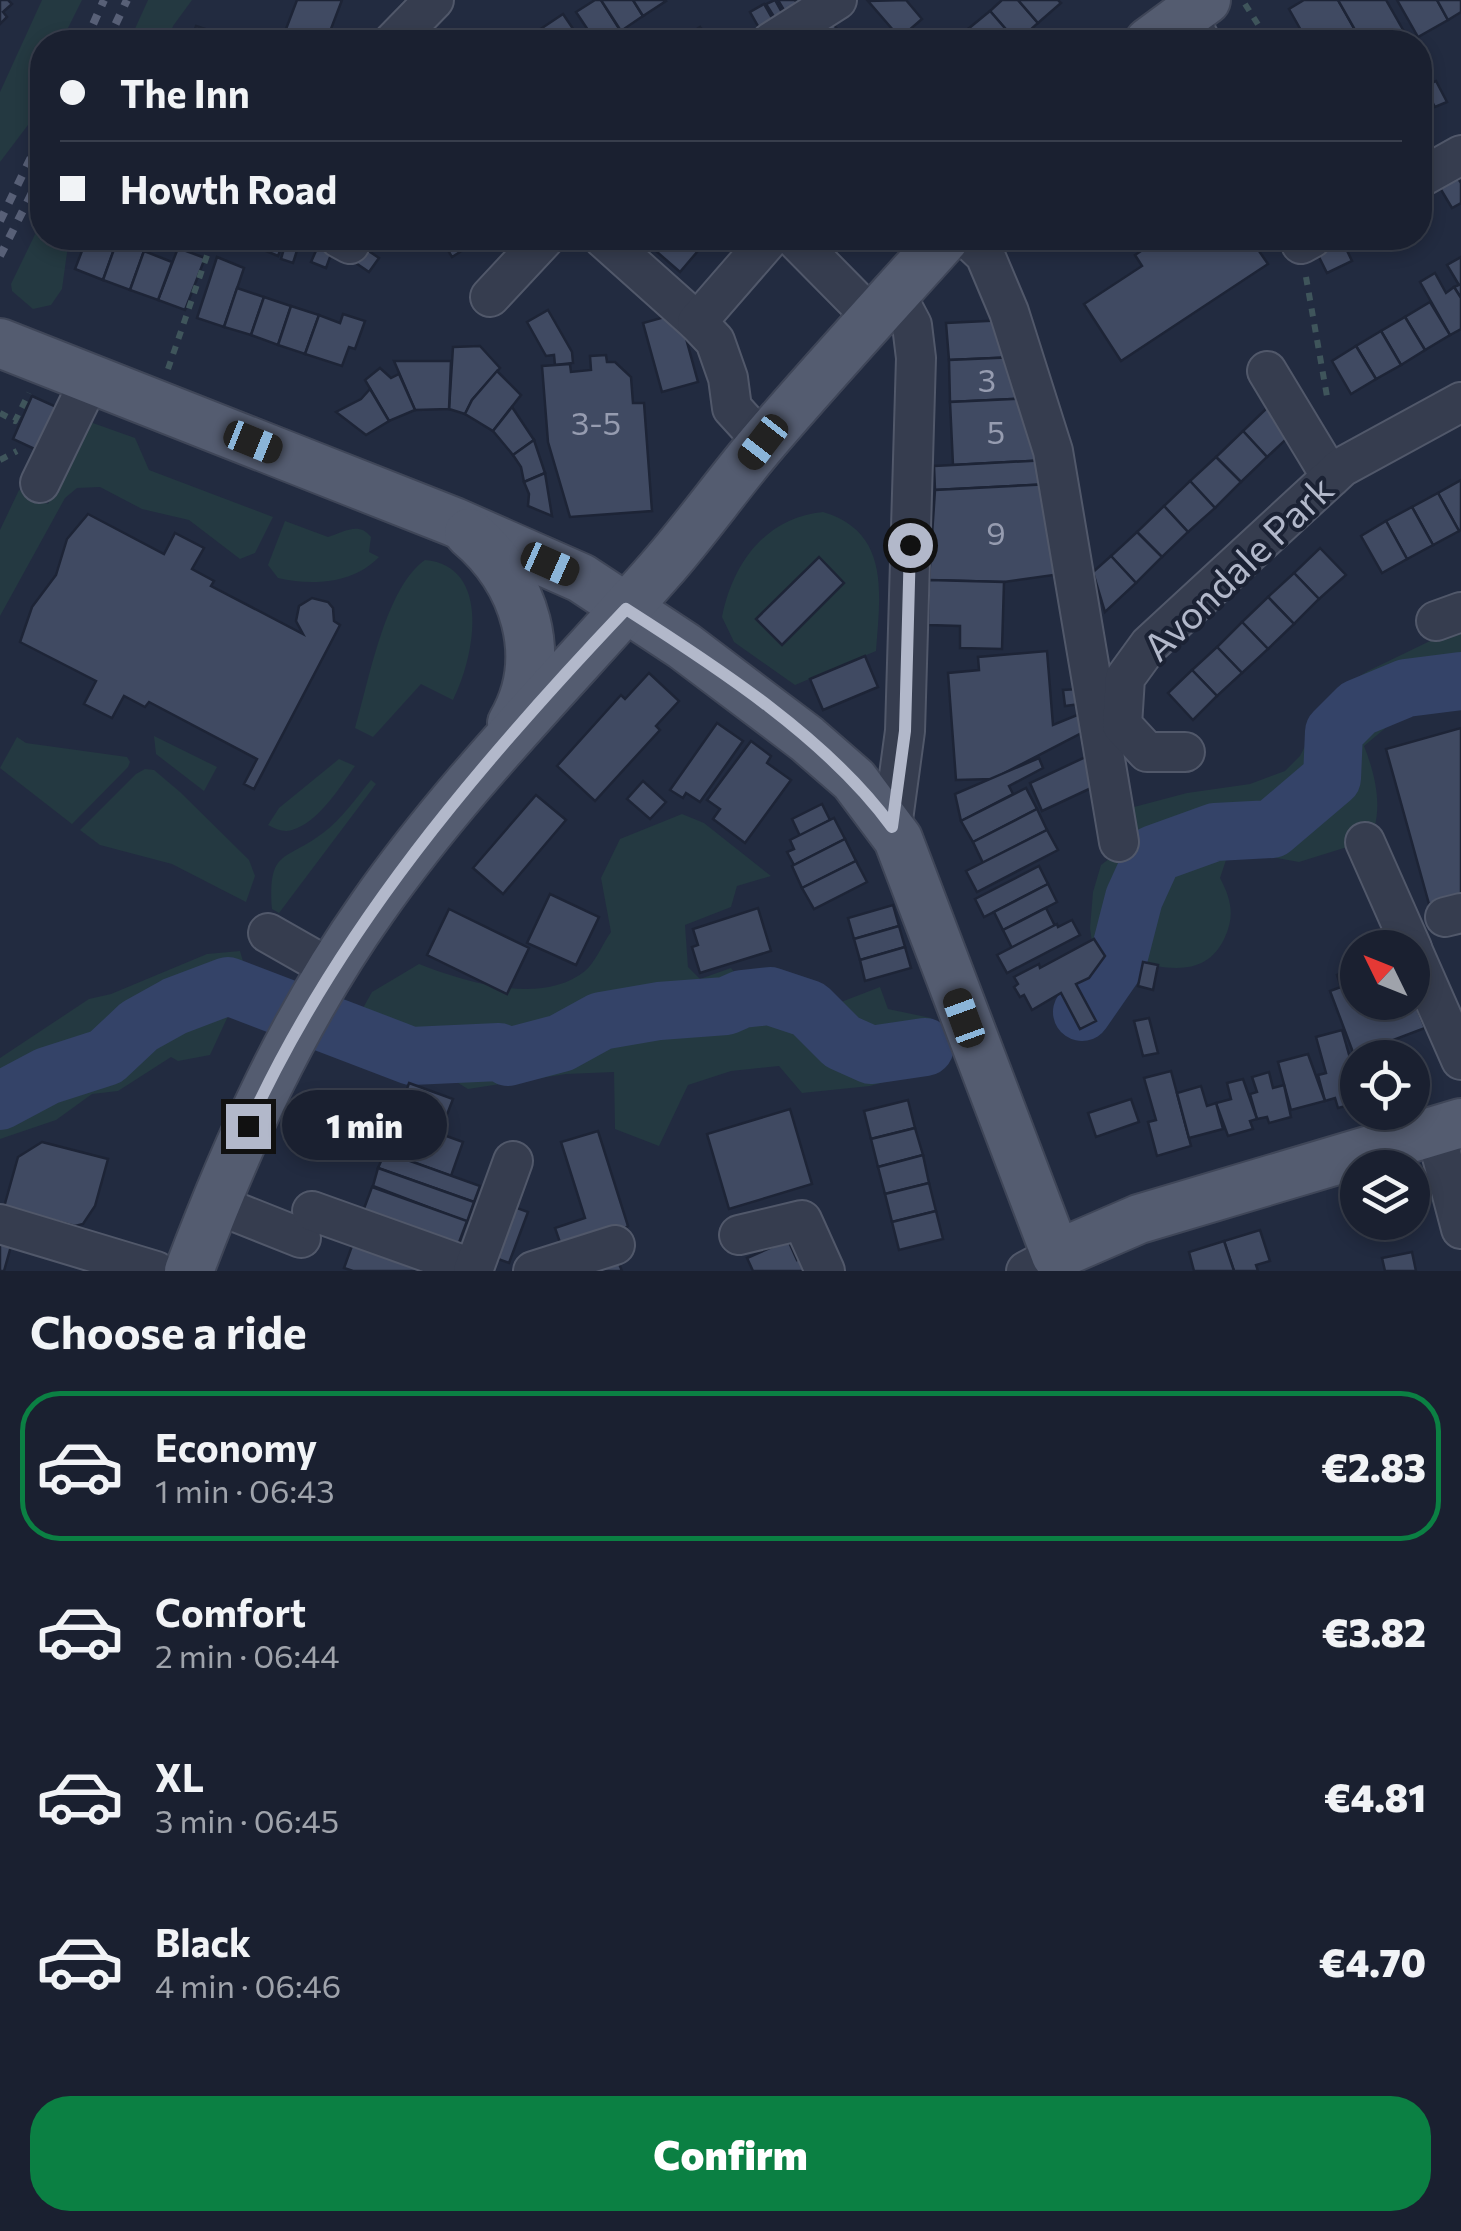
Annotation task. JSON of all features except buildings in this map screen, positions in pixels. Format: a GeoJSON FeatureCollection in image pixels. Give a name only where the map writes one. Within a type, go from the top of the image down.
{"type":"FeatureCollection","features":[{"type":"Feature","properties":{"kind":"main road"},"geometry":{"type":"LineString","coordinates":[[1174,30],[1198,19]]}},
{"type":"Feature","properties":{"kind":"main road"},"geometry":{"type":"LineString","coordinates":[[188,1271],[265,1090],[324,983],[371,909],[486,765],[681,546],[763,442],[935,250]]}},
{"type":"Feature","properties":{"kind":"main road"},"geometry":{"type":"LineString","coordinates":[[0,343],[454,522],[581,578],[684,646],[808,739],[854,780],[892,827],[1041,1263],[1139,1220],[1448,1126]]}},
{"type":"Feature","properties":{"kind":"main road"},"geometry":{"type":"LineString","coordinates":[[454,522],[479,542],[504,573],[521,602],[530,632],[528,686],[515,718],[486,765]]}},
{"type":"Feature","properties":{"kind":"street"},"geometry":{"type":"LineString","coordinates":[[405,30],[434,0]]}},
{"type":"Feature","properties":{"kind":"street"},"geometry":{"type":"LineString","coordinates":[[447,0],[464,0]]}},
{"type":"Feature","properties":{"kind":"street"},"geometry":{"type":"LineString","coordinates":[[790,30],[837,0]]}},
{"type":"Feature","properties":{"kind":"street"},"geometry":{"type":"LineString","coordinates":[[1432,171],[1461,155]]}},
{"type":"Feature","properties":{"kind":"street"},"geometry":{"type":"LineString","coordinates":[[490,297],[534,250]]}},
{"type":"Feature","properties":{"kind":"street"},"geometry":{"type":"LineString","coordinates":[[617,250],[715,341],[728,378],[732,408],[763,442]]}},
{"type":"Feature","properties":{"kind":"street"},"geometry":{"type":"LineString","coordinates":[[698,322],[760,250]]}},
{"type":"Feature","properties":{"kind":"street"},"geometry":{"type":"LineString","coordinates":[[810,250],[912,325],[916,358],[905,731],[892,827]]}},
{"type":"Feature","properties":{"kind":"street"},"geometry":{"type":"LineString","coordinates":[[980,250],[997,284],[1053,451],[1119,842]]}},
{"type":"Feature","properties":{"kind":"street"},"geometry":{"type":"LineString","coordinates":[[1267,372],[1336,472]]}},
{"type":"Feature","properties":{"kind":"street"},"geometry":{"type":"LineString","coordinates":[[40,482],[91,378]]}},
{"type":"Feature","properties":{"kind":"street","name":"Avondale Park"},"geometry":{"type":"LineString","coordinates":[[1185,752],[1147,752],[1122,725],[1125,678],[1149,645],[1336,472],[1461,402]]}},
{"type":"Feature","properties":{"kind":"street"},"geometry":{"type":"LineString","coordinates":[[1365,842],[1404,930]]}},
{"type":"Feature","properties":{"kind":"street"},"geometry":{"type":"LineString","coordinates":[[268,932],[324,983]]}},
{"type":"Feature","properties":{"kind":"street"},"geometry":{"type":"LineString","coordinates":[[1430,989],[1461,1060]]}},
{"type":"Feature","properties":{"kind":"street"},"geometry":{"type":"LineString","coordinates":[[1448,1126],[1461,1229]]}},
{"type":"Feature","properties":{"kind":"street"},"geometry":{"type":"LineString","coordinates":[[214,1203],[474,1270],[513,1161]]}},
{"type":"Feature","properties":{"kind":"street"},"geometry":{"type":"LineString","coordinates":[[739,1236],[802,1220],[825,1271]]}},
{"type":"Feature","properties":{"kind":"street"},"geometry":{"type":"LineString","coordinates":[[0,1224],[156,1271]]}},
{"type":"Feature","properties":{"kind":"street"},"geometry":{"type":"LineString","coordinates":[[533,1271],[615,1245]]}},
{"type":"Feature","properties":{"kind":"path"},"geometry":{"type":"LineString","coordinates":[[1242,0],[1260,30]]}},
{"type":"Feature","properties":{"kind":"path"},"geometry":{"type":"LineString","coordinates":[[168,369],[209,250]]}},
{"type":"Feature","properties":{"kind":"path"},"geometry":{"type":"LineString","coordinates":[[1307,250],[1336,472]]}},
{"type":"Feature","properties":{"kind":"shaded area"},"geometry":{"type":"Polygon","coordinates":[[[42,0],[82,0],[67,30],[30,30],[30,122],[0,162],[0,92],[42,0]]]}},
{"type":"Feature","properties":{"kind":"shaded area"},"geometry":{"type":"Polygon","coordinates":[[[148,0],[192,0],[172,30],[134,30],[148,0]]]}},
{"type":"Feature","properties":{"kind":"shaded area"},"geometry":{"type":"Polygon","coordinates":[[[30,245],[30,250],[67,250],[62,289],[51,305],[33,309],[12,291],[11,284],[30,245]]]}},
{"type":"Feature","properties":{"kind":"shaded area"},"geometry":{"type":"Polygon","coordinates":[[[90,422],[135,438],[149,470],[273,517],[255,553],[240,559],[189,520],[142,509],[100,487],[77,488],[65,498],[0,616],[0,530],[19,490],[48,504],[90,422]]]}},
{"type":"Feature","properties":{"kind":"shaded area"},"geometry":{"type":"Polygon","coordinates":[[[823,512],[845,521],[861,534],[871,550],[879,588],[876,651],[795,685],[734,642],[722,617],[734,579],[755,546],[784,523],[823,512]]]}},
{"type":"Feature","properties":{"kind":"shaded area"},"geometry":{"type":"Polygon","coordinates":[[[285,521],[328,537],[351,529],[361,530],[371,537],[369,552],[379,557],[357,573],[332,581],[278,578],[268,565],[285,521]]]}},
{"type":"Feature","properties":{"kind":"shaded area"},"geometry":{"type":"Polygon","coordinates":[[[425,560],[446,566],[461,578],[469,596],[471,638],[461,682],[453,700],[421,684],[373,737],[355,728],[373,662],[399,591],[425,560]]]}},
{"type":"Feature","properties":{"kind":"shaded area"},"geometry":{"type":"Polygon","coordinates":[[[1461,626],[1461,685],[1420,699],[1364,746],[1373,772],[1377,812],[1364,849],[1344,848],[1299,862],[1250,853],[1226,860],[1220,878],[1229,900],[1230,921],[1214,954],[1200,963],[1184,968],[1166,967],[1093,949],[1093,892],[1101,865],[1122,849],[1134,807],[1187,793],[1250,784],[1285,771],[1300,756],[1332,693],[1461,626]]]}},
{"type":"Feature","properties":{"kind":"shaded area"},"geometry":{"type":"Polygon","coordinates":[[[154,736],[217,767],[204,791],[156,754],[154,736]]]}},
{"type":"Feature","properties":{"kind":"shaded area"},"geometry":{"type":"Polygon","coordinates":[[[17,737],[26,743],[127,757],[130,762],[72,824],[0,768],[17,737]]]}},
{"type":"Feature","properties":{"kind":"shaded area"},"geometry":{"type":"Polygon","coordinates":[[[339,759],[355,766],[311,820],[289,831],[268,825],[279,808],[339,759]]]}},
{"type":"Feature","properties":{"kind":"shaded area"},"geometry":{"type":"Polygon","coordinates":[[[145,769],[154,770],[180,792],[249,860],[255,876],[246,902],[172,864],[100,845],[80,830],[145,769]]]}},
{"type":"Feature","properties":{"kind":"shaded area"},"geometry":{"type":"Polygon","coordinates":[[[371,780],[376,784],[279,913],[272,909],[273,876],[281,859],[330,827],[371,780]]]}},
{"type":"Feature","properties":{"kind":"shaded area"},"geometry":{"type":"Polygon","coordinates":[[[682,814],[704,823],[771,876],[737,886],[731,907],[685,925],[688,967],[700,979],[731,968],[743,984],[794,983],[836,1004],[880,987],[888,1009],[931,1018],[940,1066],[870,1086],[802,1093],[779,1066],[731,1071],[688,1085],[659,1146],[615,1129],[614,1072],[566,1074],[468,1089],[445,1075],[392,1075],[349,1059],[341,1047],[372,992],[419,964],[458,978],[526,989],[567,981],[585,971],[611,932],[601,878],[620,839],[682,814]]]}},
{"type":"Feature","properties":{"kind":"shaded area"},"geometry":{"type":"Polygon","coordinates":[[[240,951],[247,975],[210,1055],[178,1061],[171,1057],[118,1091],[92,1094],[56,1120],[0,1139],[0,1058],[89,999],[111,994],[207,954],[240,951]]]}},
{"type":"Feature","properties":{"kind":"waterway"},"geometry":{"type":"LineString","coordinates":[[1082,1012],[1118,960],[1134,898],[1154,854],[1215,832],[1272,829],[1332,778],[1334,732],[1358,708],[1406,688],[1461,681]]}},
{"type":"Feature","properties":{"kind":"waterway"},"geometry":{"type":"LineString","coordinates":[[0,1101],[47,1076],[106,1057],[139,1026],[175,1006],[228,986],[411,1056],[499,1052],[508,1057],[561,1043],[601,1021],[659,1011],[726,1006],[742,999],[770,996],[809,1009],[842,1042],[871,1055],[925,1047]]}},
{"type":"Feature","properties":{"kind":"railway"},"geometry":{"type":"LineString","coordinates":[[90,30],[104,0]]}},
{"type":"Feature","properties":{"kind":"railway"},"geometry":{"type":"LineString","coordinates":[[113,30],[127,0]]}},
{"type":"Feature","properties":{"kind":"railway"},"geometry":{"type":"LineString","coordinates":[[0,221],[30,160]]}},
{"type":"Feature","properties":{"kind":"railway"},"geometry":{"type":"LineString","coordinates":[[0,256],[30,197]]}},
{"type":"Feature","properties":{"kind":"route"},"geometry":{"type":"LineString","coordinates":[[248,1126],[315,996],[371,909],[439,820],[567,671],[626,609],[684,646],[808,739],[854,780],[892,827],[905,731],[910,545]]}}]}
